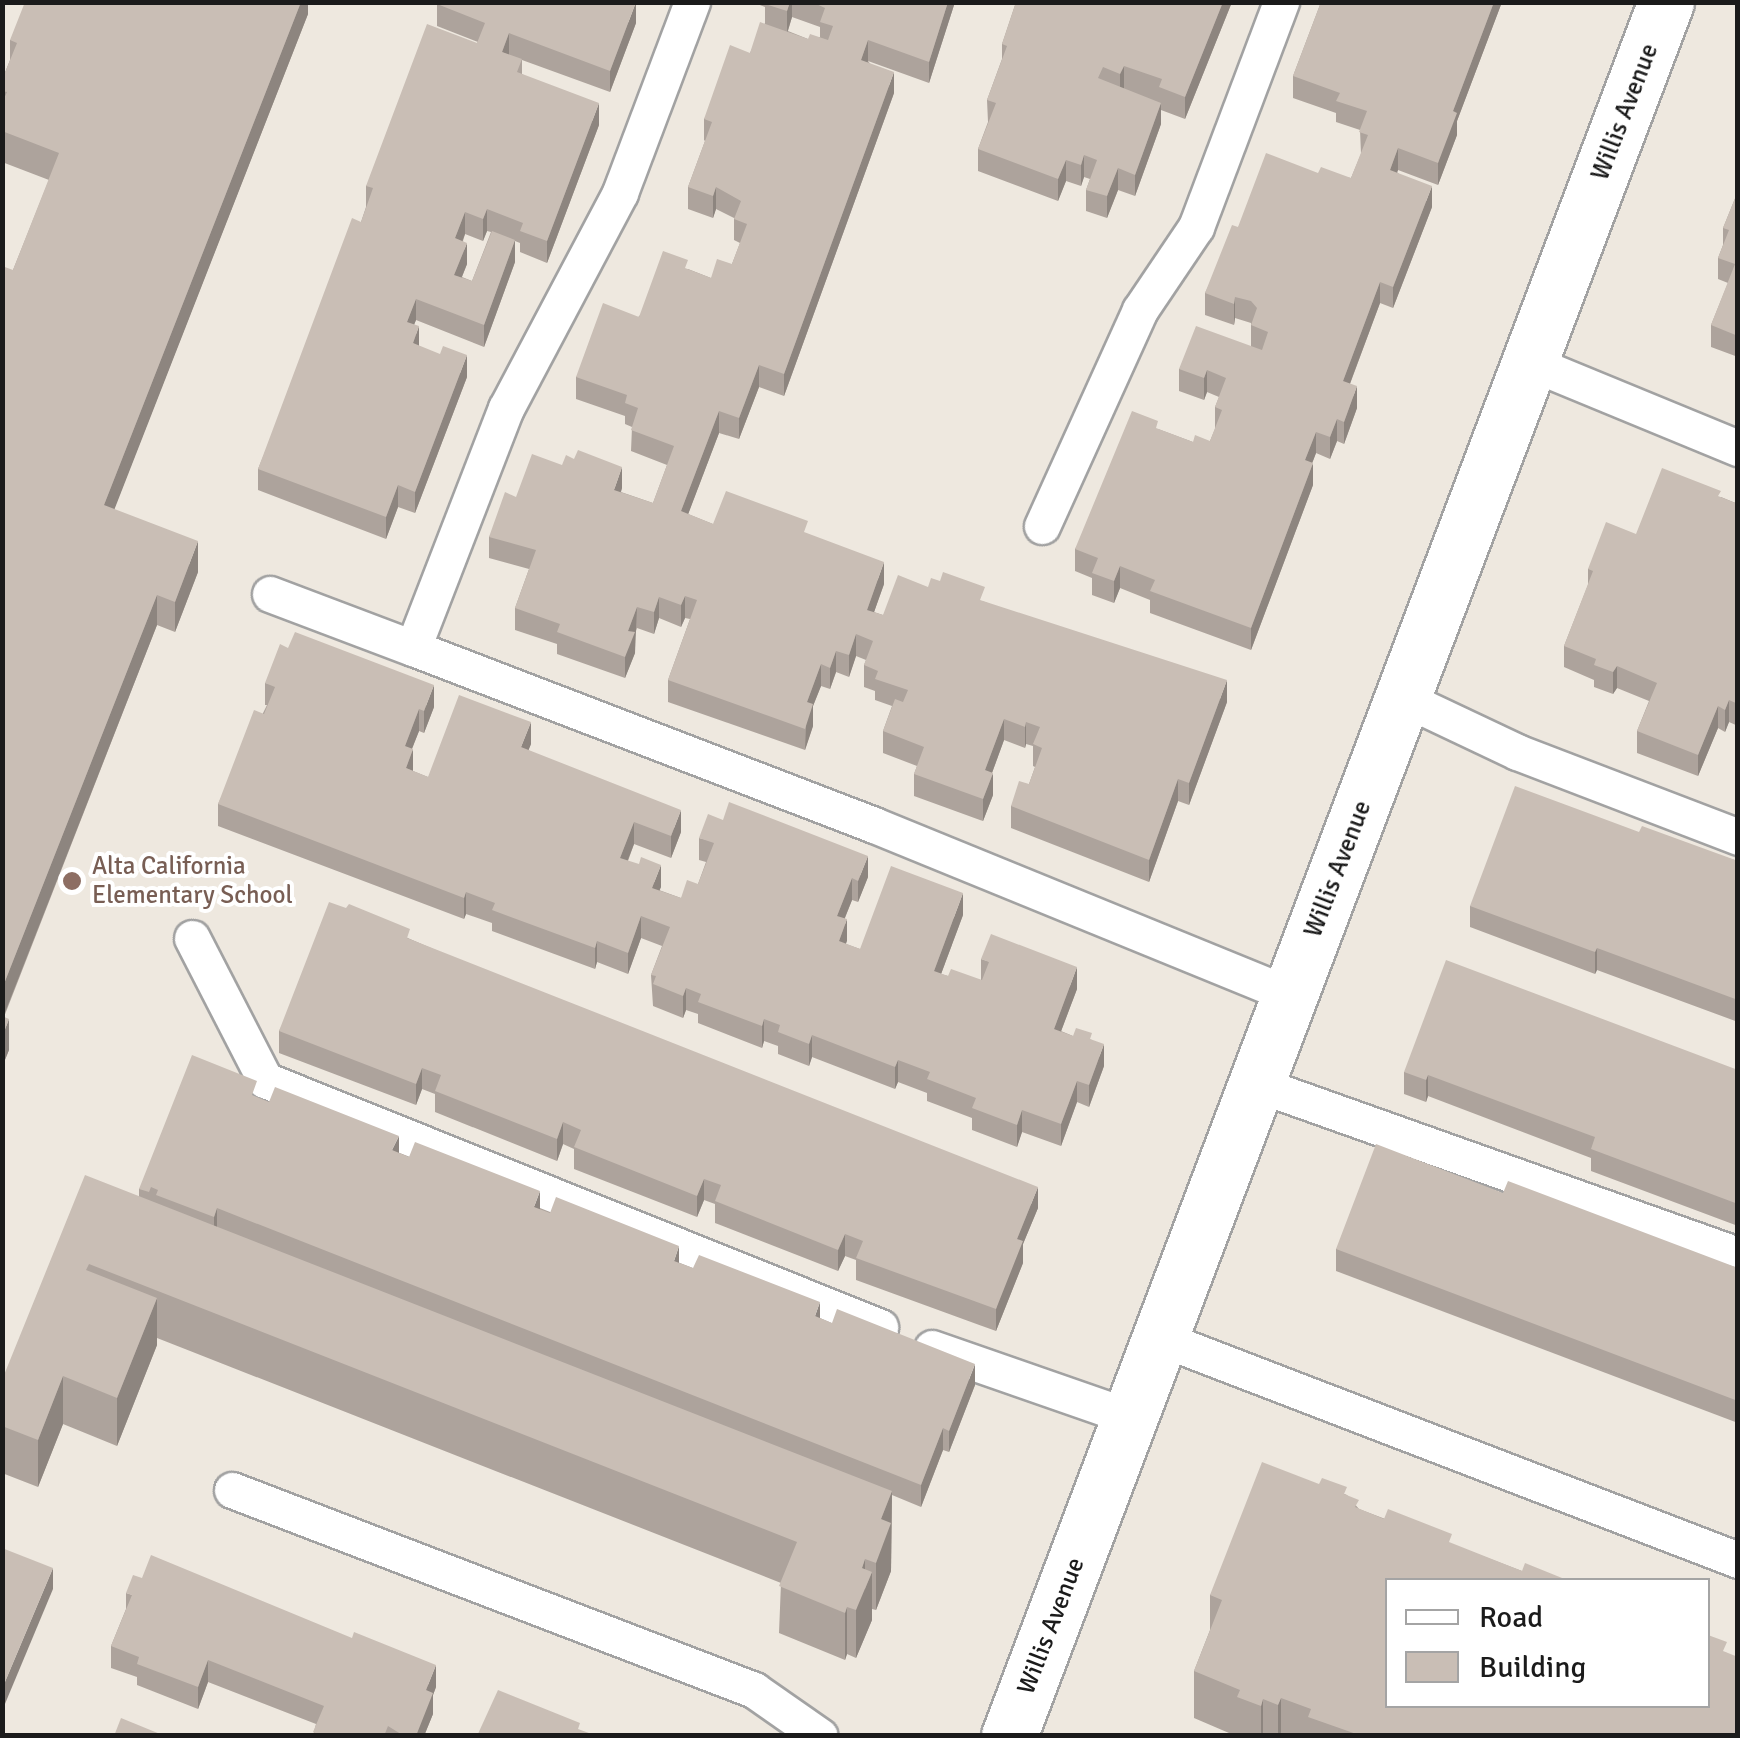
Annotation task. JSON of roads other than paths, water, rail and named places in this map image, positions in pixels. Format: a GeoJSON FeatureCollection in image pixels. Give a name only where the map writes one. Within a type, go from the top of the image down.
{"type":"FeatureCollection","features":[{"type":"Feature","properties":{"kind":"street","name":"Willis Avenue"},"geometry":{"type":"LineString","coordinates":[[1009,1736],[1666,2]]}},
{"type":"Feature","properties":{"kind":"lane"},"geometry":{"type":"LineString","coordinates":[[412,648],[506,408],[620,193],[692,2]]}},
{"type":"Feature","properties":{"kind":"lane"},"geometry":{"type":"LineString","coordinates":[[1042,526],[1140,310],[1196,227],[1282,2]]}},
{"type":"Feature","properties":{"kind":"lane"},"geometry":{"type":"LineString","coordinates":[[1529,362],[1738,448]]}},
{"type":"Feature","properties":{"kind":"lane"},"geometry":{"type":"LineString","coordinates":[[270,594],[874,825],[1290,995]]}},
{"type":"Feature","properties":{"kind":"lane"},"geometry":{"type":"LineString","coordinates":[[1402,698],[1517,752],[1738,837]]}},
{"type":"Feature","properties":{"kind":"lane"},"geometry":{"type":"LineString","coordinates":[[192,938],[265,1080],[990,1372],[1130,1417]]}},
{"type":"Feature","properties":{"kind":"lane"},"geometry":{"type":"LineString","coordinates":[[1256,1084],[1738,1256]]}},
{"type":"Feature","properties":{"kind":"lane"},"geometry":{"type":"LineString","coordinates":[[1160,1338],[1738,1560]]}},
{"type":"Feature","properties":{"kind":"lane"},"geometry":{"type":"LineString","coordinates":[[232,1490],[754,1690],[820,1736]]}},
{"type":"Feature","properties":{"kind":"place","name":"Alta California Elementary School"},"geometry":{"type":"Point","coordinates":[72,881]}}]}
